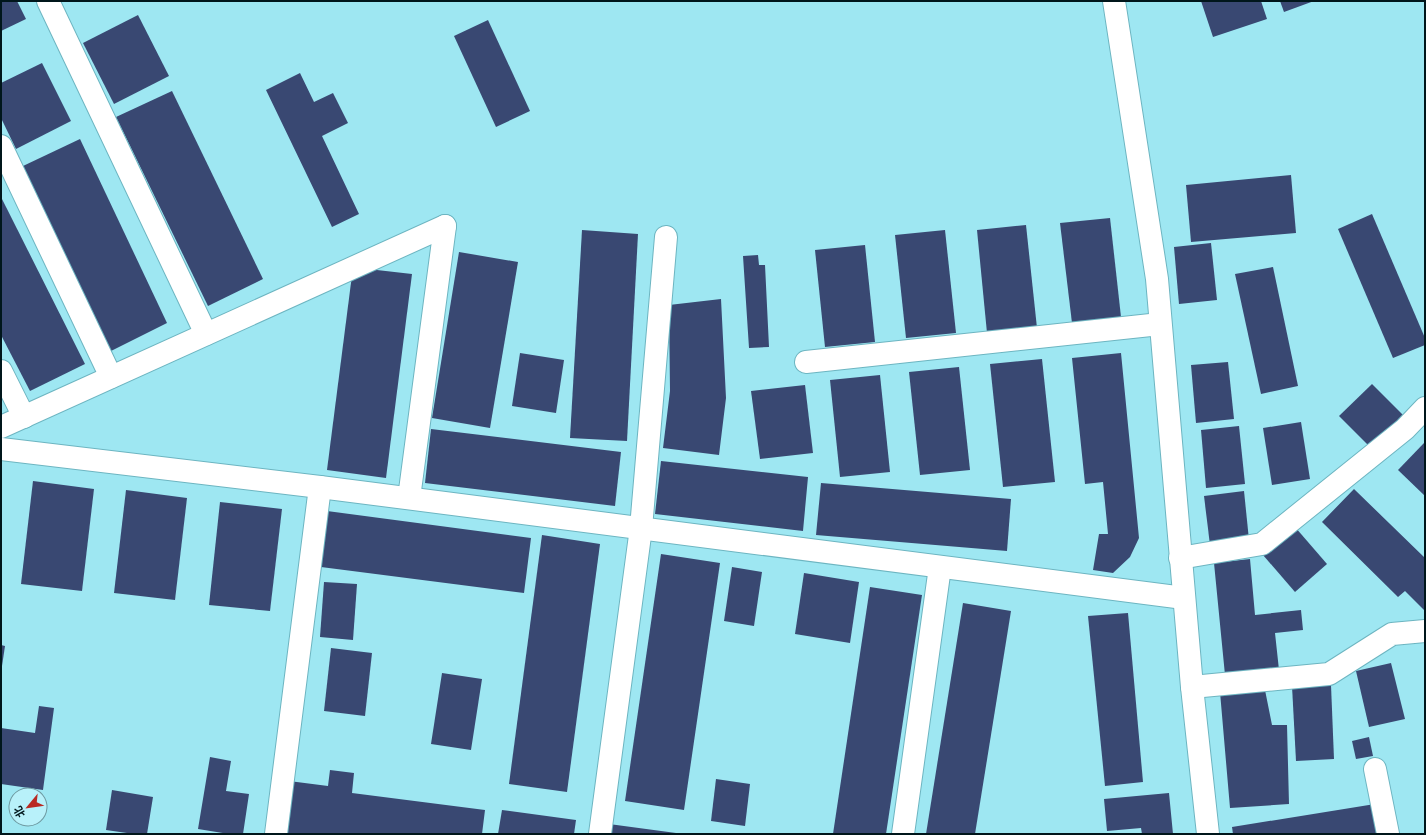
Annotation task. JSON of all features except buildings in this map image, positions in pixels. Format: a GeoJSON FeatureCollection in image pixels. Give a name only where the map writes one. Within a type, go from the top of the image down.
{"type":"FeatureCollection","features":[{"type":"Feature","properties":{"kind":"street"},"geometry":{"type":"LineString","coordinates":[[48,1],[206,334]]}},
{"type":"Feature","properties":{"kind":"street"},"geometry":{"type":"LineString","coordinates":[[1114,1],[1156,271],[1180,558],[1208,834]]}},
{"type":"Feature","properties":{"kind":"street"},"geometry":{"type":"LineString","coordinates":[[1,146],[111,377]]}},
{"type":"Feature","properties":{"kind":"street"},"geometry":{"type":"LineString","coordinates":[[1,427],[445,226],[409,498]]}},
{"type":"Feature","properties":{"kind":"street"},"geometry":{"type":"LineString","coordinates":[[600,834],[641,528],[666,237]]}},
{"type":"Feature","properties":{"kind":"street"},"geometry":{"type":"LineString","coordinates":[[806,362],[1160,324]]}},
{"type":"Feature","properties":{"kind":"street"},"geometry":{"type":"LineString","coordinates":[[1,371],[24,417]]}},
{"type":"Feature","properties":{"kind":"street"},"geometry":{"type":"LineString","coordinates":[[1180,558],[1262,544],[1405,430],[1425,408]]}},
{"type":"Feature","properties":{"kind":"street"},"geometry":{"type":"LineString","coordinates":[[1,449],[409,498],[1184,598]]}},
{"type":"Feature","properties":{"kind":"street"},"geometry":{"type":"LineString","coordinates":[[276,834],[320,487]]}},
{"type":"Feature","properties":{"kind":"street"},"geometry":{"type":"LineString","coordinates":[[903,834],[940,567]]}},
{"type":"Feature","properties":{"kind":"street"},"geometry":{"type":"LineString","coordinates":[[1192,687],[1330,674],[1392,634],[1425,632]]}},
{"type":"Feature","properties":{"kind":"street"},"geometry":{"type":"LineString","coordinates":[[1375,770],[1388,834]]}},
{"type":"Feature","properties":{"kind":"shaded area"},"geometry":{"type":"Polygon","coordinates":[[[540,1],[694,1],[542,2],[540,1]]]}}]}
